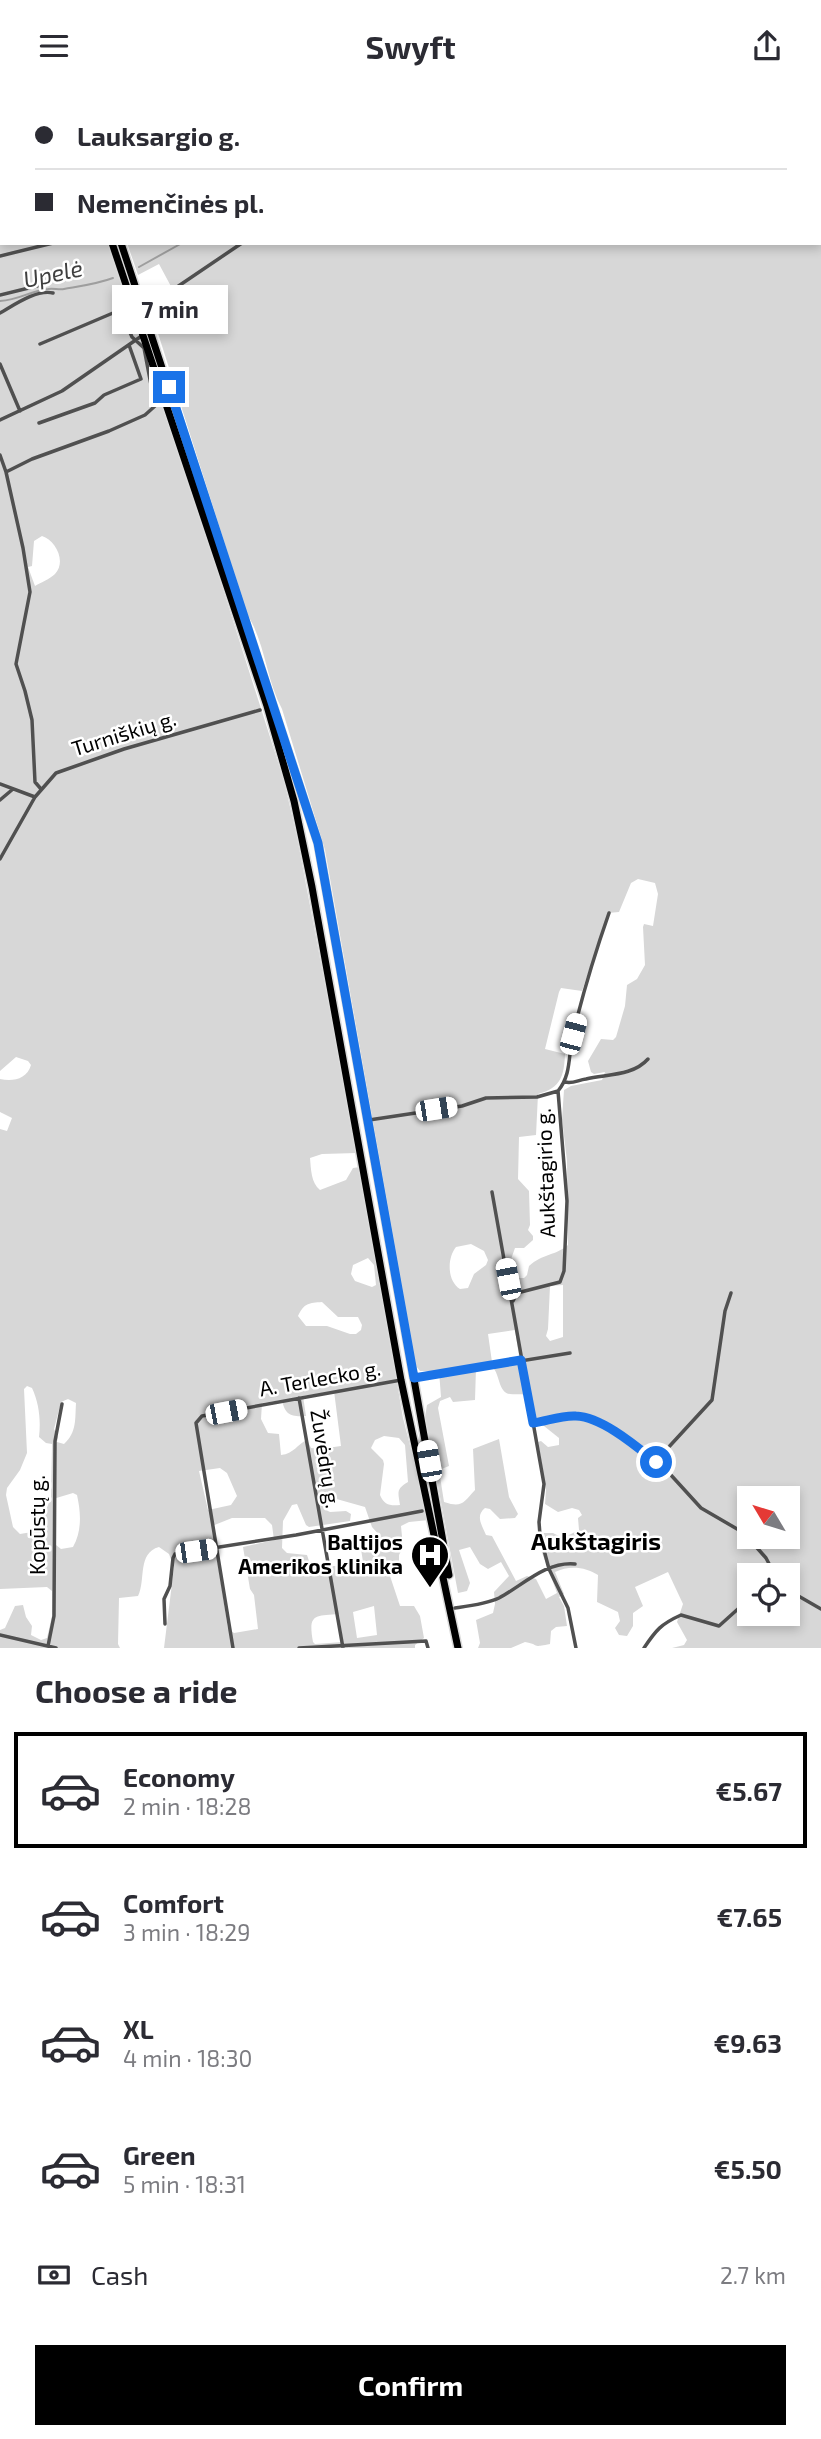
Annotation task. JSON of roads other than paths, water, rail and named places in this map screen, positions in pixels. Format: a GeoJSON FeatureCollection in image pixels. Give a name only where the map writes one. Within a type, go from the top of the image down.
{"type":"FeatureCollection","features":[{"type":"Feature","properties":{"kind":"main road"},"geometry":{"type":"LineString","coordinates":[[113,245],[247,635],[270,715],[285,752],[333,1000],[401,1380],[460,1648]]}},
{"type":"Feature","properties":{"kind":"main road"},"geometry":{"type":"LineString","coordinates":[[122,245],[285,752],[318,843],[369,1120],[460,1648]]}},
{"type":"Feature","properties":{"kind":"main road"},"geometry":{"type":"LineString","coordinates":[[265,699],[260,710],[270,715]]}},
{"type":"Feature","properties":{"kind":"main road"},"geometry":{"type":"LineString","coordinates":[[333,1000],[346,997]]}},
{"type":"Feature","properties":{"kind":"main road"},"geometry":{"type":"LineString","coordinates":[[401,1380],[414,1378]]}},
{"type":"Feature","properties":{"kind":"street"},"geometry":{"type":"LineString","coordinates":[[0,256],[45,245]]}},
{"type":"Feature","properties":{"kind":"street"},"geometry":{"type":"LineString","coordinates":[[144,310],[239,245]]}},
{"type":"Feature","properties":{"kind":"street"},"geometry":{"type":"LineString","coordinates":[[0,295],[45,284]]}},
{"type":"Feature","properties":{"kind":"street"},"geometry":{"type":"LineString","coordinates":[[0,313],[37,295],[53,293]]}},
{"type":"Feature","properties":{"kind":"street"},"geometry":{"type":"LineString","coordinates":[[6,472],[32,459],[145,415],[155,406],[144,348],[135,339],[120,310],[40,344]]}},
{"type":"Feature","properties":{"kind":"street"},"geometry":{"type":"LineString","coordinates":[[0,420],[62,391],[145,334]]}},
{"type":"Feature","properties":{"kind":"street"},"geometry":{"type":"LineString","coordinates":[[39,423],[95,403],[104,395],[141,379],[128,344]]}},
{"type":"Feature","properties":{"kind":"street"},"geometry":{"type":"LineString","coordinates":[[0,364],[20,411]]}},
{"type":"Feature","properties":{"kind":"street"},"geometry":{"type":"LineString","coordinates":[[0,455],[23,548],[30,599],[18,644],[16,667],[32,720],[35,782],[40,789]]}},
{"type":"Feature","properties":{"kind":"street","name":"Turniškių g."},"geometry":{"type":"LineString","coordinates":[[0,859],[40,789],[56,773],[71,766],[260,710]]}},
{"type":"Feature","properties":{"kind":"street"},"geometry":{"type":"LineString","coordinates":[[0,784],[35,797]]}},
{"type":"Feature","properties":{"kind":"street"},"geometry":{"type":"LineString","coordinates":[[0,800],[13,789]]}},
{"type":"Feature","properties":{"kind":"street","name":"Aukštagirio g."},"geometry":{"type":"LineString","coordinates":[[369,1120],[462,1105],[486,1098],[537,1097],[558,1091],[565,1081],[576,1023],[595,952],[609,913]]}},
{"type":"Feature","properties":{"kind":"street","name":"Aukštagirio g."},"geometry":{"type":"LineString","coordinates":[[565,1081],[570,1083],[605,1077],[637,1068],[648,1059]]}},
{"type":"Feature","properties":{"kind":"street","name":"Aukštagirio g."},"geometry":{"type":"LineString","coordinates":[[512,1303],[517,1293],[560,1282],[564,1271],[567,1201],[558,1091]]}},
{"type":"Feature","properties":{"kind":"street"},"geometry":{"type":"LineString","coordinates":[[492,1192],[544,1489],[539,1526],[549,1569],[568,1608],[576,1648]]}},
{"type":"Feature","properties":{"kind":"street"},"geometry":{"type":"LineString","coordinates":[[656,1462],[712,1400],[724,1311],[731,1293]]}},
{"type":"Feature","properties":{"kind":"street"},"geometry":{"type":"LineString","coordinates":[[414,1378],[570,1353]]}},
{"type":"Feature","properties":{"kind":"street","name":"A. Terlecko g."},"geometry":{"type":"LineString","coordinates":[[217,1548],[195,1426],[202,1416],[401,1380]]}},
{"type":"Feature","properties":{"kind":"street","name":"Žuvėdrų g."},"geometry":{"type":"LineString","coordinates":[[299,1398],[343,1647]]}},
{"type":"Feature","properties":{"kind":"street","name":"Kopūstų g."},"geometry":{"type":"LineString","coordinates":[[48,1646],[54,1616],[55,1441],[62,1404]]}},
{"type":"Feature","properties":{"kind":"street"},"geometry":{"type":"LineString","coordinates":[[533,1423],[576,1416],[598,1423],[636,1446],[656,1462],[701,1508],[744,1533],[769,1563]]}},
{"type":"Feature","properties":{"kind":"street"},"geometry":{"type":"LineString","coordinates":[[165,1624],[164,1599],[170,1586],[174,1555],[422,1511],[428,1503]]}},
{"type":"Feature","properties":{"kind":"street"},"geometry":{"type":"LineString","coordinates":[[422,1511],[431,1517]]}},
{"type":"Feature","properties":{"kind":"street"},"geometry":{"type":"LineString","coordinates":[[217,1548],[233,1648]]}},
{"type":"Feature","properties":{"kind":"street"},"geometry":{"type":"LineString","coordinates":[[455,1608],[496,1599],[549,1569],[575,1564]]}},
{"type":"Feature","properties":{"kind":"street"},"geometry":{"type":"LineString","coordinates":[[800,1597],[821,1609]]}},
{"type":"Feature","properties":{"kind":"street"},"geometry":{"type":"LineString","coordinates":[[644,1648],[658,1627],[681,1615],[719,1626],[737,1610]]}},
{"type":"Feature","properties":{"kind":"street"},"geometry":{"type":"LineString","coordinates":[[0,1635],[56,1648]]}},
{"type":"Feature","properties":{"kind":"street"},"geometry":{"type":"LineString","coordinates":[[299,1648],[426,1641],[428,1648]]}},
{"type":"Feature","properties":{"kind":"waterway","name":"Upelė"},"geometry":{"type":"LineString","coordinates":[[139,267],[178,245]]}},
{"type":"Feature","properties":{"kind":"waterway","name":"Upelė"},"geometry":{"type":"LineString","coordinates":[[0,301],[41,290],[64,289],[113,278]]}},
{"type":"Feature","properties":{"kind":"place","name":"Baltijos Amerikos klinika"},"geometry":{"type":"Point","coordinates":[430,1589]}},
{"type":"Feature","properties":{"kind":"district","name":"Aukštagiris"},"geometry":{"type":"Point","coordinates":[596,1542]}}]}
